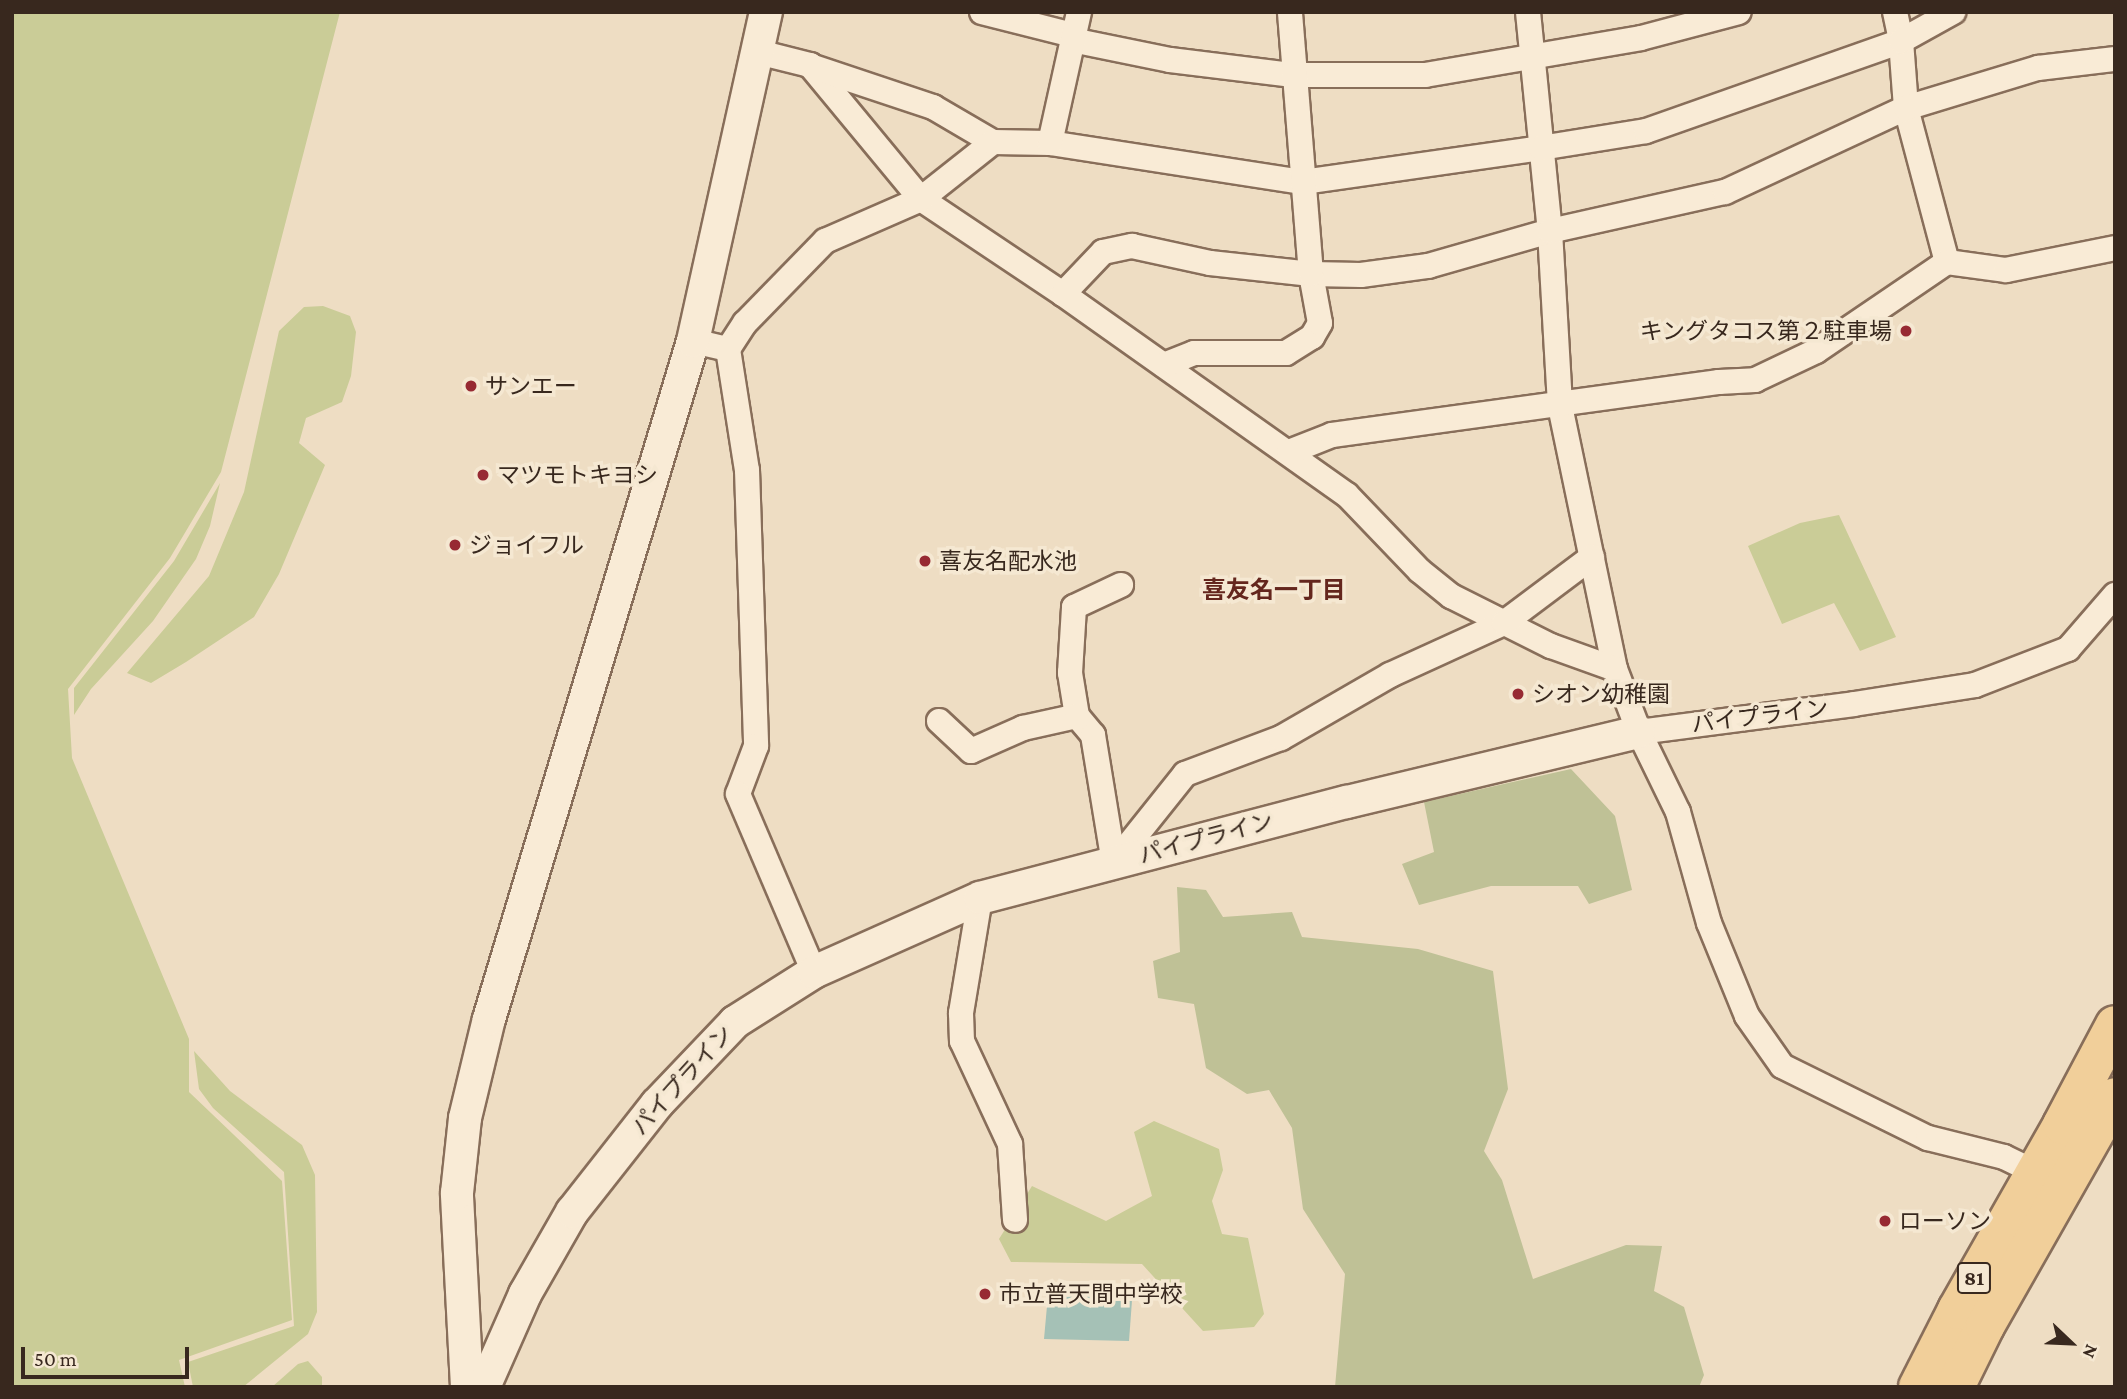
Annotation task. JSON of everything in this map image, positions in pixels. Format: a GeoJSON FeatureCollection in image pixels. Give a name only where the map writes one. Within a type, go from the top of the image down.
{"type":"FeatureCollection","features":[{"type":"Feature","properties":{"kind":"main road","name":"81"},"geometry":{"type":"LineString","coordinates":[[1955,1387],[2050,1179],[2115,1025]]}},
{"type":"Feature","properties":{"kind":"main road","name":"81"},"geometry":{"type":"LineString","coordinates":[[1918,1387],[2050,1179],[2115,1097]]}},
{"type":"Feature","properties":{"kind":"street"},"geometry":{"type":"LineString","coordinates":[[467,1387],[457,1193],[466,1118],[492,1007],[693,341],[766,12]]}},
{"type":"Feature","properties":{"kind":"street"},"geometry":{"type":"LineString","coordinates":[[982,12],[1075,29],[1170,60],[1293,75],[1425,75],[1641,38],[1738,12]]}},
{"type":"Feature","properties":{"kind":"street"},"geometry":{"type":"LineString","coordinates":[[1164,365],[1194,354],[1286,353],[1312,337],[1320,323],[1311,274],[1290,12]]}},
{"type":"Feature","properties":{"kind":"street"},"geometry":{"type":"LineString","coordinates":[[1528,12],[1550,231],[1560,406],[1615,669],[1640,732],[1678,812],[1709,923],[1747,1016],[1782,1066],[1928,1138],[2004,1157],[2050,1179]]}},
{"type":"Feature","properties":{"kind":"street"},"geometry":{"type":"LineString","coordinates":[[1895,12],[1901,41],[1906,108],[1947,262]]}},
{"type":"Feature","properties":{"kind":"street"},"geometry":{"type":"LineString","coordinates":[[758,52],[810,65],[933,107],[993,142],[1051,143],[1303,182],[1646,131],[1901,41],[1954,12]]}},
{"type":"Feature","properties":{"kind":"street"},"geometry":{"type":"LineString","coordinates":[[1051,143],[1075,29]]}},
{"type":"Feature","properties":{"kind":"street"},"geometry":{"type":"LineString","coordinates":[[1063,294],[1103,252],[1132,246],[1210,263],[1311,274],[1362,275],[1428,266],[1550,231],[1725,191],[1906,108],[2038,68],[2115,59]]}},
{"type":"Feature","properties":{"kind":"street"},"geometry":{"type":"LineString","coordinates":[[810,65],[921,199],[1063,294],[1347,495],[1420,571],[1451,596],[1551,646],[1615,669]]}},
{"type":"Feature","properties":{"kind":"street"},"geometry":{"type":"LineString","coordinates":[[814,972],[738,794],[755,746],[754,653],[747,470],[728,349],[745,323],[825,241],[921,199],[993,142]]}},
{"type":"Feature","properties":{"kind":"street"},"geometry":{"type":"LineString","coordinates":[[1289,452],[1332,435],[1560,406],[1719,382],[1755,380],[1816,351],[1947,262],[2006,270],[2115,248]]}},
{"type":"Feature","properties":{"kind":"street"},"geometry":{"type":"LineString","coordinates":[[693,341],[728,349]]}},
{"type":"Feature","properties":{"kind":"street"},"geometry":{"type":"LineString","coordinates":[[1114,863],[1185,774],[1281,738],[1390,675],[1504,623],[1592,557]]}},
{"type":"Feature","properties":{"kind":"street"},"geometry":{"type":"LineString","coordinates":[[1114,863],[1093,735],[1077,716],[1070,673],[1074,607],[1121,585]]}},
{"type":"Feature","properties":{"kind":"street","name":"パイプライン"},"geometry":{"type":"LineString","coordinates":[[484,1387],[525,1294],[572,1212],[656,1104],[734,1022],[814,972],[980,898],[1360,798],[1640,732],[1975,685],[2068,649],[2115,595]]}},
{"type":"Feature","properties":{"kind":"street"},"geometry":{"type":"LineString","coordinates":[[939,722],[971,751],[1023,728],[1077,716]]}},
{"type":"Feature","properties":{"kind":"street"},"geometry":{"type":"LineString","coordinates":[[980,898],[961,1013],[962,1041],[1010,1144],[1015,1220]]}},
{"type":"Feature","properties":{"kind":"green space"},"geometry":{"type":"Polygon","coordinates":[[[12,12],[340,12],[221,472],[170,558],[68,689],[72,758],[189,1039],[189,1092],[282,1181],[292,1320],[179,1360],[185,1387],[12,1387],[12,12]]]}},
{"type":"Feature","properties":{"kind":"green space"},"geometry":{"type":"Polygon","coordinates":[[[323,306],[350,316],[356,332],[351,376],[342,402],[306,418],[299,443],[325,465],[279,574],[254,617],[186,662],[151,683],[127,673],[209,576],[244,492],[279,331],[304,307],[323,306]]]}},
{"type":"Feature","properties":{"kind":"green space"},"geometry":{"type":"Polygon","coordinates":[[[220,483],[210,526],[196,559],[153,621],[91,689],[74,715],[74,688],[174,561],[220,483]]]}},
{"type":"Feature","properties":{"kind":"green space"},"geometry":{"type":"Polygon","coordinates":[[[1839,515],[1896,637],[1860,651],[1834,603],[1782,624],[1748,546],[1800,523],[1839,515]]]}},
{"type":"Feature","properties":{"kind":"green space"},"geometry":{"type":"Polygon","coordinates":[[[1571,769],[1615,816],[1632,890],[1589,904],[1578,886],[1491,886],[1419,905],[1402,864],[1434,852],[1424,802],[1571,769]]]}},
{"type":"Feature","properties":{"kind":"green space"},"geometry":{"type":"Polygon","coordinates":[[[1177,887],[1206,890],[1223,917],[1292,912],[1302,937],[1418,949],[1493,971],[1508,1089],[1484,1151],[1502,1180],[1533,1279],[1626,1245],[1662,1246],[1654,1291],[1684,1307],[1704,1375],[1699,1387],[1335,1387],[1345,1274],[1303,1209],[1292,1128],[1269,1090],[1247,1094],[1206,1068],[1194,1004],[1158,998],[1153,961],[1180,952],[1177,887]]]}},
{"type":"Feature","properties":{"kind":"green space"},"geometry":{"type":"Polygon","coordinates":[[[194,1051],[230,1091],[302,1145],[315,1175],[317,1312],[308,1334],[243,1387],[193,1387],[188,1362],[294,1326],[284,1172],[213,1108],[199,1089],[194,1051]]]}},
{"type":"Feature","properties":{"kind":"green space"},"geometry":{"type":"Polygon","coordinates":[[[1154,1121],[1219,1149],[1223,1170],[1212,1201],[1222,1234],[1248,1238],[1264,1314],[1254,1327],[1203,1331],[1142,1264],[1011,1262],[999,1239],[1032,1186],[1106,1221],[1152,1196],[1134,1132],[1154,1121]]]}},
{"type":"Feature","properties":{"kind":"green space"},"geometry":{"type":"Polygon","coordinates":[[[308,1361],[322,1377],[322,1387],[272,1387],[298,1364],[308,1361]]]}},
{"type":"Feature","properties":{"kind":"shaded area"},"geometry":{"type":"Polygon","coordinates":[[[1049,1284],[1133,1287],[1129,1341],[1044,1339],[1049,1284]]]}},
{"type":"Feature","properties":{"kind":"place","name":"キングタコス第２駐車場"},"geometry":{"type":"Point","coordinates":[1906,331]}},
{"type":"Feature","properties":{"kind":"place","name":"サンエー"},"geometry":{"type":"Point","coordinates":[471,386]}},
{"type":"Feature","properties":{"kind":"place","name":"マツモトキヨシ"},"geometry":{"type":"Point","coordinates":[483,475]}},
{"type":"Feature","properties":{"kind":"place","name":"ジョイフル"},"geometry":{"type":"Point","coordinates":[455,545]}},
{"type":"Feature","properties":{"kind":"place","name":"喜友名配水池"},"geometry":{"type":"Point","coordinates":[925,561]}},
{"type":"Feature","properties":{"kind":"place","name":"シオン幼稚園"},"geometry":{"type":"Point","coordinates":[1518,694]}},
{"type":"Feature","properties":{"kind":"place","name":"ローソン"},"geometry":{"type":"Point","coordinates":[1885,1221]}},
{"type":"Feature","properties":{"kind":"place","name":"市立普天間中学校"},"geometry":{"type":"Point","coordinates":[985,1294]}},
{"type":"Feature","properties":{"kind":"district","name":"喜友名一丁目"},"geometry":{"type":"Point","coordinates":[1274,590]}}]}
